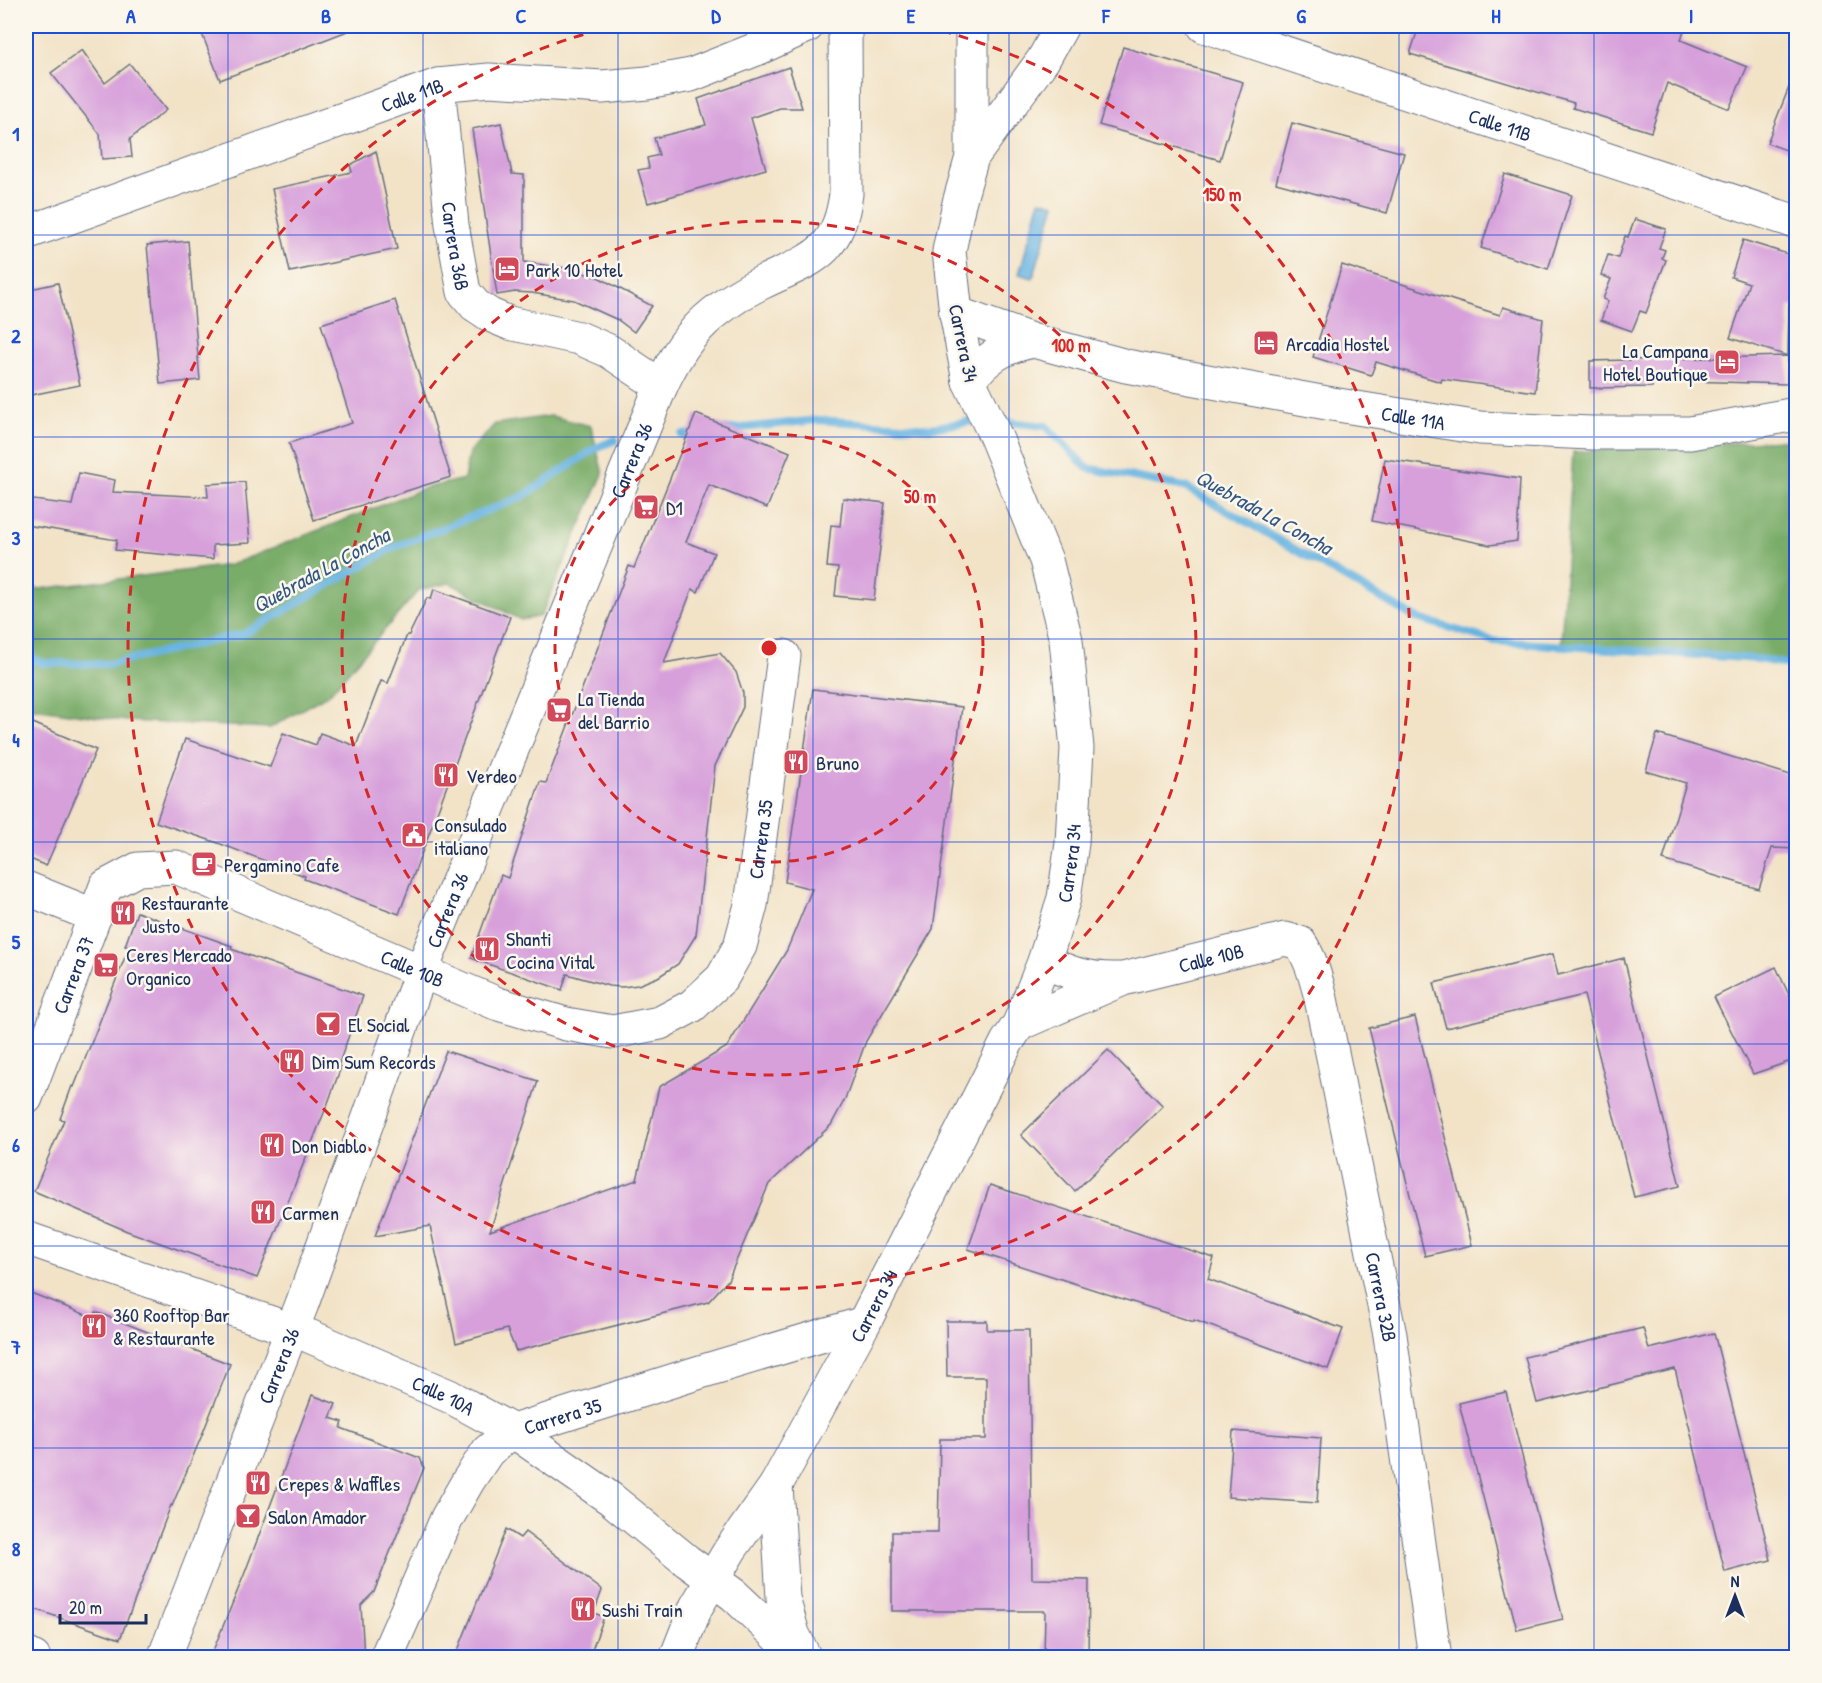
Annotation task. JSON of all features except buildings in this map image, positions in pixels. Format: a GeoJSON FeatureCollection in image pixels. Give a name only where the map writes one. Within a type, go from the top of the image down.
{"type":"FeatureCollection","features":[{"type":"Feature","properties":{"kind":"street","name":"Calle 11B"},"geometry":{"type":"LineString","coordinates":[[26,233],[438,85],[489,80],[602,87],[647,83],[691,75],[807,26]]}},
{"type":"Feature","properties":{"kind":"street","name":"Carrera 36"},"geometry":{"type":"LineString","coordinates":[[164,1658],[306,1293],[421,972],[675,356],[687,340],[713,314],[760,283],[801,266],[816,256],[828,244],[844,212],[846,194],[845,26]]}},
{"type":"Feature","properties":{"kind":"street"},"geometry":{"type":"LineString","coordinates":[[972,26],[972,157]]}},
{"type":"Feature","properties":{"kind":"street","name":"Carrera 34"},"geometry":{"type":"LineString","coordinates":[[676,1658],[696,1607],[730,1550],[776,1485],[864,1323],[1007,1042],[1019,1023],[1044,962],[1064,898],[1072,843],[1077,748],[1066,640],[1046,560],[995,435],[974,391],[956,313],[949,251],[958,203],[972,157],[1043,60],[1062,26]]}},
{"type":"Feature","properties":{"kind":"street","name":"Calle 11B"},"geometry":{"type":"LineString","coordinates":[[1204,26],[1797,222]]}},
{"type":"Feature","properties":{"kind":"street","name":"Carrera 36B"},"geometry":{"type":"LineString","coordinates":[[438,85],[452,225],[464,292],[475,305],[490,315],[509,322],[579,338],[609,351],[661,386]]}},
{"type":"Feature","properties":{"kind":"street","name":"Calle 11A"},"geometry":{"type":"LineString","coordinates":[[956,313],[1034,341],[1125,366],[1332,404],[1480,428],[1591,433],[1690,433],[1797,414]]}},
{"type":"Feature","properties":{"kind":"street"},"geometry":{"type":"LineString","coordinates":[[974,391],[978,368],[995,354],[1016,344],[1034,341]]}},
{"type":"Feature","properties":{"kind":"street","name":"Carrera 35"},"geometry":{"type":"LineString","coordinates":[[692,1006],[722,978],[741,946],[751,905],[784,656]]}},
{"type":"Feature","properties":{"kind":"street","name":"Calle 10B"},"geometry":{"type":"LineString","coordinates":[[138,869],[176,867],[498,1004],[566,1024],[613,1032],[660,1023],[692,1006]]}},
{"type":"Feature","properties":{"kind":"street","name":"Carrera 37"},"geometry":{"type":"LineString","coordinates":[[26,1098],[106,886],[138,869]]}},
{"type":"Feature","properties":{"kind":"street"},"geometry":{"type":"LineString","coordinates":[[26,888],[95,916]]}},
{"type":"Feature","properties":{"kind":"street","name":"Calle 10B"},"geometry":{"type":"LineString","coordinates":[[1019,1023],[1123,979],[1285,939],[1300,943]]}},
{"type":"Feature","properties":{"kind":"street","name":"Carrera 32B"},"geometry":{"type":"LineString","coordinates":[[1300,943],[1313,966],[1320,994],[1390,1335],[1435,1658]]}},
{"type":"Feature","properties":{"kind":"street","name":"Calle 10B"},"geometry":{"type":"LineString","coordinates":[[1044,962],[1077,976],[1098,980],[1123,979]]}},
{"type":"Feature","properties":{"kind":"street","name":"Calle 10A"},"geometry":{"type":"LineString","coordinates":[[26,1238],[290,1330],[449,1396],[513,1431],[611,1500],[734,1595],[803,1658]]}},
{"type":"Feature","properties":{"kind":"street","name":"Carrera 35"},"geometry":{"type":"LineString","coordinates":[[387,1658],[447,1518],[468,1480],[488,1451],[513,1431],[864,1323]]}},
{"type":"Feature","properties":{"kind":"street"},"geometry":{"type":"LineString","coordinates":[[776,1485],[783,1598],[803,1658]]}},
{"type":"Feature","properties":{"kind":"street"},"geometry":{"type":"LineString","coordinates":[[26,1654],[34,1658]]}},
{"type":"Feature","properties":{"kind":"green space"},"geometry":{"type":"Polygon","coordinates":[[[551,416],[591,426],[603,474],[541,616],[521,620],[450,583],[419,590],[329,694],[270,728],[127,721],[26,707],[26,586],[40,589],[230,565],[425,488],[464,479],[469,452],[495,424],[551,416]]]}},
{"type":"Feature","properties":{"kind":"green space"},"geometry":{"type":"Polygon","coordinates":[[[1796,440],[1796,665],[1758,659],[1561,645],[1573,452],[1796,440]]]}},
{"type":"Feature","properties":{"kind":"water"},"geometry":{"type":"Polygon","coordinates":[[[1040,200],[1055,204],[1033,278],[1019,274],[1040,200]]]}},
{"type":"Feature","properties":{"kind":"waterway","name":"Quebrada La Concha"},"geometry":{"type":"LineString","coordinates":[[723,430],[817,420],[931,428],[979,420]]}},
{"type":"Feature","properties":{"kind":"waterway","name":"Quebrada La Concha"},"geometry":{"type":"LineString","coordinates":[[998,421],[1046,426],[1087,468],[1185,487],[1416,618],[1494,641],[1758,659],[1796,666]]}},
{"type":"Feature","properties":{"kind":"waterway","name":"Quebrada La Concha"},"geometry":{"type":"LineString","coordinates":[[682,435],[699,433]]}},
{"type":"Feature","properties":{"kind":"waterway","name":"Quebrada La Concha"},"geometry":{"type":"LineString","coordinates":[[26,655],[42,663],[110,664],[244,634],[392,548],[522,497],[596,448],[615,440]]}},
{"type":"Feature","properties":{"kind":"place","name":"Park 10 Hotel"},"geometry":{"type":"Point","coordinates":[507,269]}},
{"type":"Feature","properties":{"kind":"place","name":"Arcadia Hostel"},"geometry":{"type":"Point","coordinates":[1266,343]}},
{"type":"Feature","properties":{"kind":"place","name":"La Campana Hotel Boutique"},"geometry":{"type":"Point","coordinates":[1727,362]}},
{"type":"Feature","properties":{"kind":"place","name":"D1"},"geometry":{"type":"Point","coordinates":[646,507]}},
{"type":"Feature","properties":{"kind":"place","name":"La Tienda del Barrio"},"geometry":{"type":"Point","coordinates":[559,710]}},
{"type":"Feature","properties":{"kind":"place","name":"Bruno"},"geometry":{"type":"Point","coordinates":[796,762]}},
{"type":"Feature","properties":{"kind":"place","name":"Verdeo"},"geometry":{"type":"Point","coordinates":[446,775]}},
{"type":"Feature","properties":{"kind":"place","name":"Consulado italiano"},"geometry":{"type":"Point","coordinates":[414,835]}},
{"type":"Feature","properties":{"kind":"place","name":"Pergamino Cafe"},"geometry":{"type":"Point","coordinates":[204,864]}},
{"type":"Feature","properties":{"kind":"place","name":"Restaurante Justo"},"geometry":{"type":"Point","coordinates":[123,913]}},
{"type":"Feature","properties":{"kind":"place","name":"Shanti Cocina Vital"},"geometry":{"type":"Point","coordinates":[487,949]}},
{"type":"Feature","properties":{"kind":"place","name":"Ceres Mercado Organico"},"geometry":{"type":"Point","coordinates":[106,965]}},
{"type":"Feature","properties":{"kind":"place","name":"El Social"},"geometry":{"type":"Point","coordinates":[328,1024]}},
{"type":"Feature","properties":{"kind":"place","name":"Dim Sum Records"},"geometry":{"type":"Point","coordinates":[292,1061]}},
{"type":"Feature","properties":{"kind":"place","name":"Don Diablo"},"geometry":{"type":"Point","coordinates":[272,1145]}},
{"type":"Feature","properties":{"kind":"place","name":"Carmen"},"geometry":{"type":"Point","coordinates":[263,1212]}},
{"type":"Feature","properties":{"kind":"place","name":"360 Rooftop Bar & Restaurante"},"geometry":{"type":"Point","coordinates":[94,1326]}},
{"type":"Feature","properties":{"kind":"place","name":"Crepes & Waffles"},"geometry":{"type":"Point","coordinates":[258,1483]}},
{"type":"Feature","properties":{"kind":"place","name":"Salon Amador"},"geometry":{"type":"Point","coordinates":[248,1516]}},
{"type":"Feature","properties":{"kind":"place","name":"Sushi Train"},"geometry":{"type":"Point","coordinates":[583,1609]}}]}
